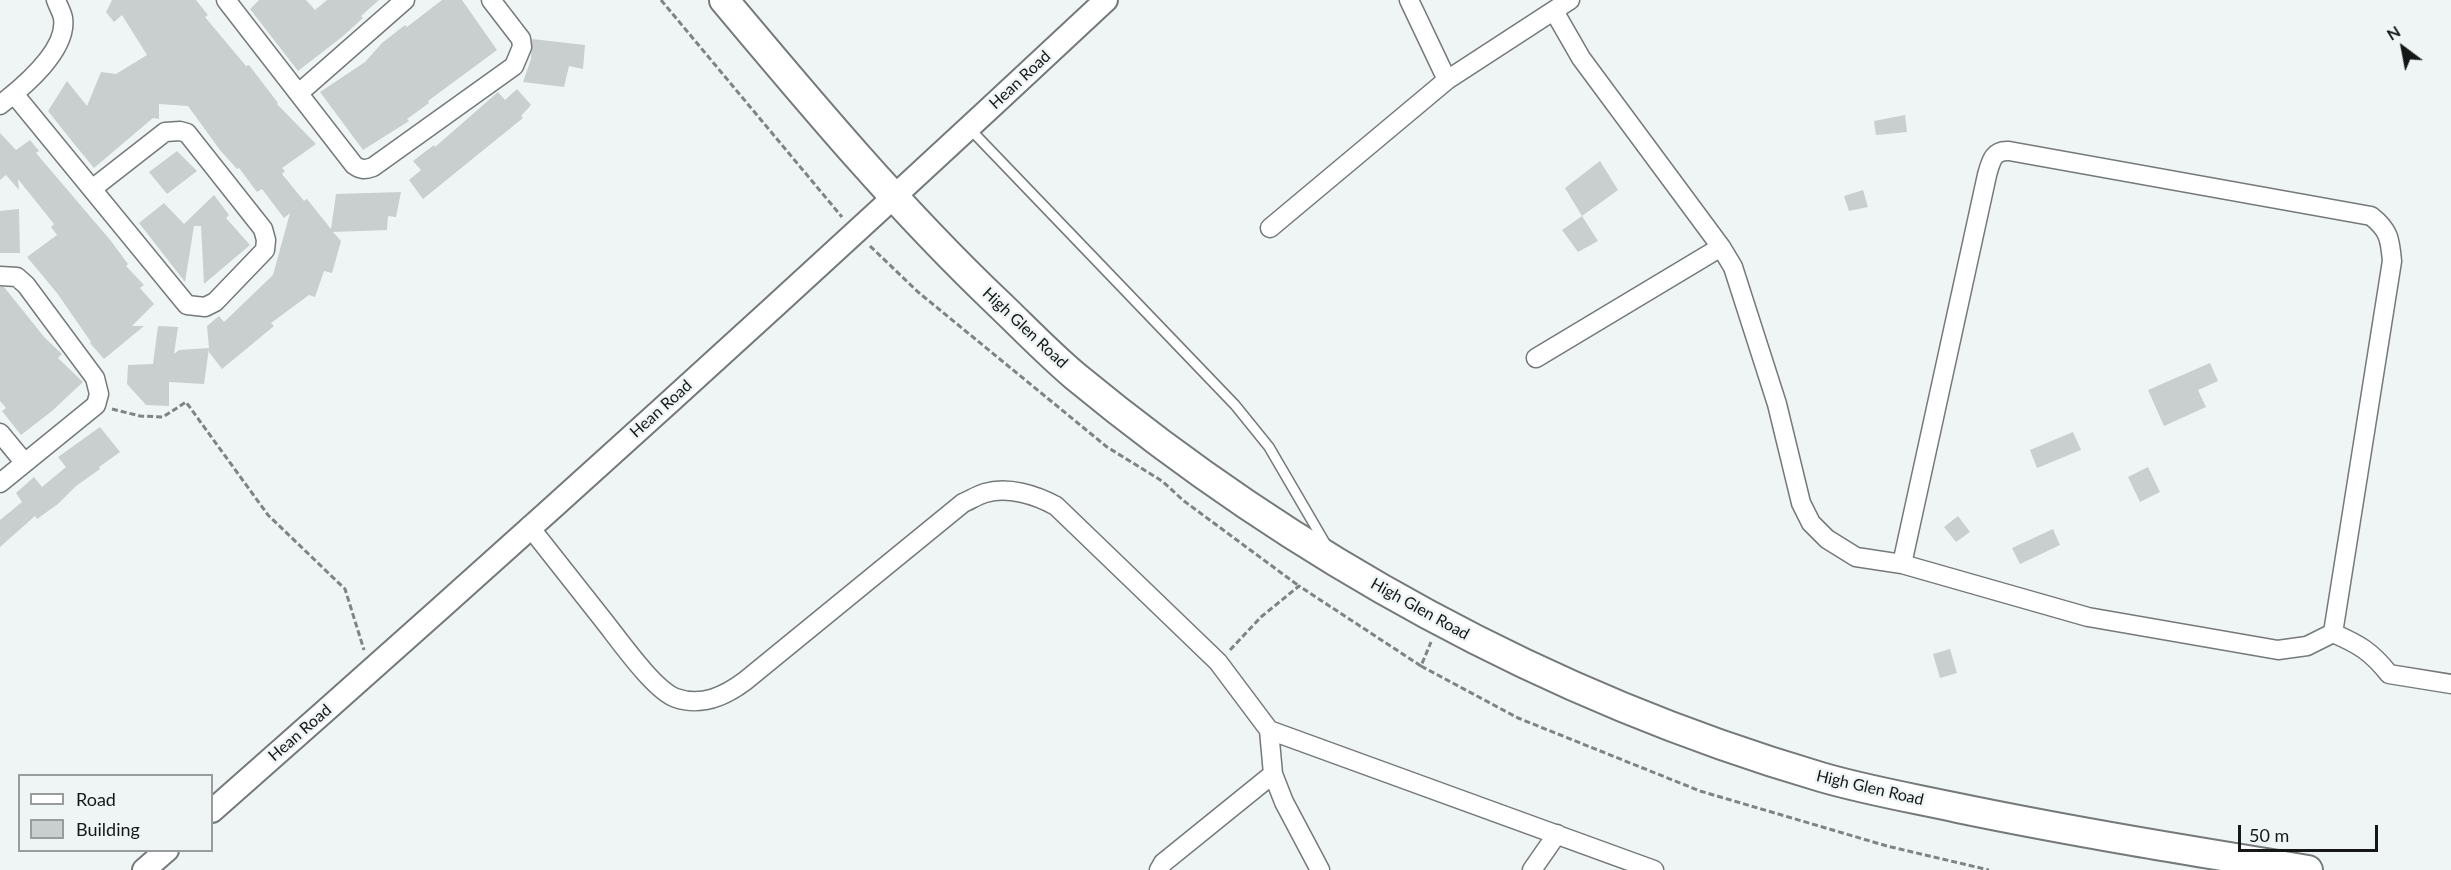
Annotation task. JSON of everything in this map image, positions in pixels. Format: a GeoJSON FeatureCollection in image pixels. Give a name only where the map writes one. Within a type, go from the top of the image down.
{"type":"FeatureCollection","features":[{"type":"Feature","properties":{"kind":"main road","name":"High Glen Road"},"geometry":{"type":"LineString","coordinates":[[724,0],[846,146],[951,259],[1074,374],[1204,474],[1265,516],[1440,622],[1569,686],[1645,717],[1824,778],[2065,830],[2308,870]]}},
{"type":"Feature","properties":{"kind":"street"},"geometry":{"type":"LineString","coordinates":[[56,0],[63,18],[61,38],[50,58],[7,100],[92,189],[187,304],[194,307],[205,307],[215,302],[265,250],[266,240],[263,229],[187,133],[165,132],[92,189]]}},
{"type":"Feature","properties":{"kind":"street"},"geometry":{"type":"LineString","coordinates":[[298,93],[405,0]]}},
{"type":"Feature","properties":{"kind":"street"},"geometry":{"type":"LineString","coordinates":[[236,4],[298,93],[354,165],[360,169],[373,167],[514,66],[522,47],[521,39],[491,0]]}},
{"type":"Feature","properties":{"kind":"street","name":"Hean Road"},"geometry":{"type":"LineString","coordinates":[[213,810],[773,309],[1106,0]]}},
{"type":"Feature","properties":{"kind":"street"},"geometry":{"type":"LineString","coordinates":[[1409,0],[1447,80]]}},
{"type":"Feature","properties":{"kind":"street"},"geometry":{"type":"LineString","coordinates":[[1270,228],[1447,80],[1570,0]]}},
{"type":"Feature","properties":{"kind":"street"},"geometry":{"type":"LineString","coordinates":[[1554,11],[1581,58],[1721,247],[1733,267],[1777,404],[1801,503],[1811,523],[1827,539],[1856,557],[1902,564],[2088,617],[2278,650],[2307,646],[2333,633]]}},
{"type":"Feature","properties":{"kind":"street"},"geometry":{"type":"LineString","coordinates":[[1902,564],[1987,175],[1994,155],[2000,151],[2009,151],[2371,216],[2384,226],[2390,241],[2392,261],[2333,633]]}},
{"type":"Feature","properties":{"kind":"street"},"geometry":{"type":"LineString","coordinates":[[1536,358],[1721,247]]}},
{"type":"Feature","properties":{"kind":"street"},"geometry":{"type":"LineString","coordinates":[[0,276],[17,277],[26,285],[95,378],[99,394],[96,405],[0,483]]}},
{"type":"Feature","properties":{"kind":"street"},"geometry":{"type":"LineString","coordinates":[[0,433],[24,462]]}},
{"type":"Feature","properties":{"kind":"street"},"geometry":{"type":"LineString","coordinates":[[530,526],[663,691],[676,698],[692,702],[706,701],[733,690],[963,503],[987,492],[1013,492],[1037,496],[1056,506],[1218,662],[1269,730],[1273,774],[1284,802],[1320,870]]}},
{"type":"Feature","properties":{"kind":"street"},"geometry":{"type":"LineString","coordinates":[[2333,633],[2362,646],[2389,674],[2451,684]]}},
{"type":"Feature","properties":{"kind":"street"},"geometry":{"type":"LineString","coordinates":[[1269,730],[1654,870]]}},
{"type":"Feature","properties":{"kind":"street"},"geometry":{"type":"LineString","coordinates":[[1159,870],[1163,862],[1273,774]]}},
{"type":"Feature","properties":{"kind":"street"},"geometry":{"type":"LineString","coordinates":[[1532,870],[1557,834]]}},
{"type":"Feature","properties":{"kind":"street"},"geometry":{"type":"LineString","coordinates":[[144,870],[165,852]]}},
{"type":"Feature","properties":{"kind":"lane"},"geometry":{"type":"LineString","coordinates":[[969,128],[1235,405],[1269,447],[1334,559]]}},
{"type":"Feature","properties":{"kind":"path"},"geometry":{"type":"LineString","coordinates":[[661,0],[854,232],[918,292],[1107,447],[1161,482],[1299,586],[1421,666],[1518,718],[1700,791],[1887,846],[1989,870]]}},
{"type":"Feature","properties":{"kind":"path"},"geometry":{"type":"LineString","coordinates":[[96,405],[140,416],[163,417],[186,402],[268,515],[345,590],[370,672]]}},
{"type":"Feature","properties":{"kind":"path"},"geometry":{"type":"LineString","coordinates":[[1218,662],[1261,617],[1299,586]]}},
{"type":"Feature","properties":{"kind":"path"},"geometry":{"type":"LineString","coordinates":[[1421,666],[1440,622]]}},
{"type":"Feature","properties":{"kind":"building"},"geometry":{"type":"Polygon","coordinates":[[[112,0],[196,0],[208,15],[205,17],[246,66],[249,65],[277,104],[316,144],[282,168],[285,171],[282,174],[304,201],[307,199],[331,229],[336,194],[401,192],[396,217],[388,216],[387,230],[333,232],[341,241],[332,273],[324,271],[315,297],[309,295],[271,323],[274,326],[222,369],[209,352],[207,326],[219,316],[224,322],[273,275],[290,213],[284,218],[262,189],[257,192],[239,168],[237,169],[220,150],[188,106],[159,104],[159,119],[153,118],[94,168],[48,111],[67,81],[87,106],[101,72],[116,74],[147,55],[122,15],[114,22],[106,12],[112,0]]]}},
{"type":"Feature","properties":{"kind":"building"},"geometry":{"type":"Polygon","coordinates":[[[259,0],[306,0],[315,10],[327,0],[379,0],[342,37],[298,71],[250,9],[259,0]]]}},
{"type":"Feature","properties":{"kind":"building"},"geometry":{"type":"Polygon","coordinates":[[[442,0],[462,0],[497,50],[428,101],[429,103],[407,119],[409,121],[363,150],[320,92],[365,62],[382,43],[442,0]]]}},
{"type":"Feature","properties":{"kind":"building"},"geometry":{"type":"Polygon","coordinates":[[[532,39],[585,45],[583,69],[569,66],[564,87],[523,82],[531,59],[532,39]]]}},
{"type":"Feature","properties":{"kind":"building"},"geometry":{"type":"Polygon","coordinates":[[[517,89],[531,105],[521,116],[523,118],[423,199],[409,180],[421,170],[413,161],[434,145],[435,147],[498,92],[505,100],[517,89]]]}},
{"type":"Feature","properties":{"kind":"building"},"geometry":{"type":"Polygon","coordinates":[[[1905,115],[1907,132],[1876,135],[1874,121],[1905,115]]]}},
{"type":"Feature","properties":{"kind":"building"},"geometry":{"type":"Polygon","coordinates":[[[0,133],[16,150],[30,140],[39,151],[36,153],[111,241],[128,264],[126,266],[144,285],[140,288],[154,304],[132,326],[144,326],[104,359],[90,343],[57,293],[27,257],[57,235],[51,227],[54,224],[18,179],[19,190],[6,175],[0,180],[0,133]]]}},
{"type":"Feature","properties":{"kind":"building"},"geometry":{"type":"Polygon","coordinates":[[[177,151],[197,171],[167,194],[149,172],[177,151]]]}},
{"type":"Feature","properties":{"kind":"building"},"geometry":{"type":"Polygon","coordinates":[[[1600,161],[1618,190],[1582,216],[1565,188],[1600,161]]]}},
{"type":"Feature","properties":{"kind":"building"},"geometry":{"type":"Polygon","coordinates":[[[1863,190],[1868,207],[1849,211],[1844,196],[1863,190]]]}},
{"type":"Feature","properties":{"kind":"building"},"geometry":{"type":"Polygon","coordinates":[[[214,195],[229,215],[226,218],[250,245],[204,284],[201,226],[194,226],[185,282],[139,223],[164,203],[184,224],[214,195]]]}},
{"type":"Feature","properties":{"kind":"building"},"geometry":{"type":"Polygon","coordinates":[[[19,209],[20,253],[0,253],[0,211],[19,209]]]}},
{"type":"Feature","properties":{"kind":"building"},"geometry":{"type":"Polygon","coordinates":[[[1582,216],[1598,241],[1578,252],[1562,230],[1582,216]]]}},
{"type":"Feature","properties":{"kind":"building"},"geometry":{"type":"Polygon","coordinates":[[[0,287],[4,287],[45,338],[62,354],[58,358],[83,382],[52,411],[21,435],[2,411],[6,408],[0,401],[0,287]]]}},
{"type":"Feature","properties":{"kind":"building"},"geometry":{"type":"Polygon","coordinates":[[[158,326],[178,327],[174,354],[179,350],[209,348],[204,384],[169,382],[169,406],[146,405],[127,384],[128,365],[153,364],[158,326]]]}},
{"type":"Feature","properties":{"kind":"building"},"geometry":{"type":"Polygon","coordinates":[[[2210,363],[2218,381],[2198,390],[2206,407],[2164,426],[2148,390],[2210,363]]]}},
{"type":"Feature","properties":{"kind":"building"},"geometry":{"type":"Polygon","coordinates":[[[100,427],[120,452],[76,486],[58,504],[37,519],[35,516],[0,547],[0,520],[22,502],[16,493],[34,477],[42,487],[66,467],[58,457],[100,427]]]}},
{"type":"Feature","properties":{"kind":"building"},"geometry":{"type":"Polygon","coordinates":[[[2073,432],[2081,450],[2037,468],[2030,450],[2073,432]]]}},
{"type":"Feature","properties":{"kind":"building"},"geometry":{"type":"Polygon","coordinates":[[[2148,467],[2160,492],[2140,502],[2128,477],[2148,467]]]}},
{"type":"Feature","properties":{"kind":"building"},"geometry":{"type":"Polygon","coordinates":[[[1958,516],[1970,532],[1956,542],[1944,527],[1958,516]]]}},
{"type":"Feature","properties":{"kind":"building"},"geometry":{"type":"Polygon","coordinates":[[[2053,529],[2060,545],[2020,564],[2012,548],[2053,529]]]}},
{"type":"Feature","properties":{"kind":"building"},"geometry":{"type":"Polygon","coordinates":[[[1950,649],[1957,673],[1940,678],[1933,654],[1950,649]]]}}]}
